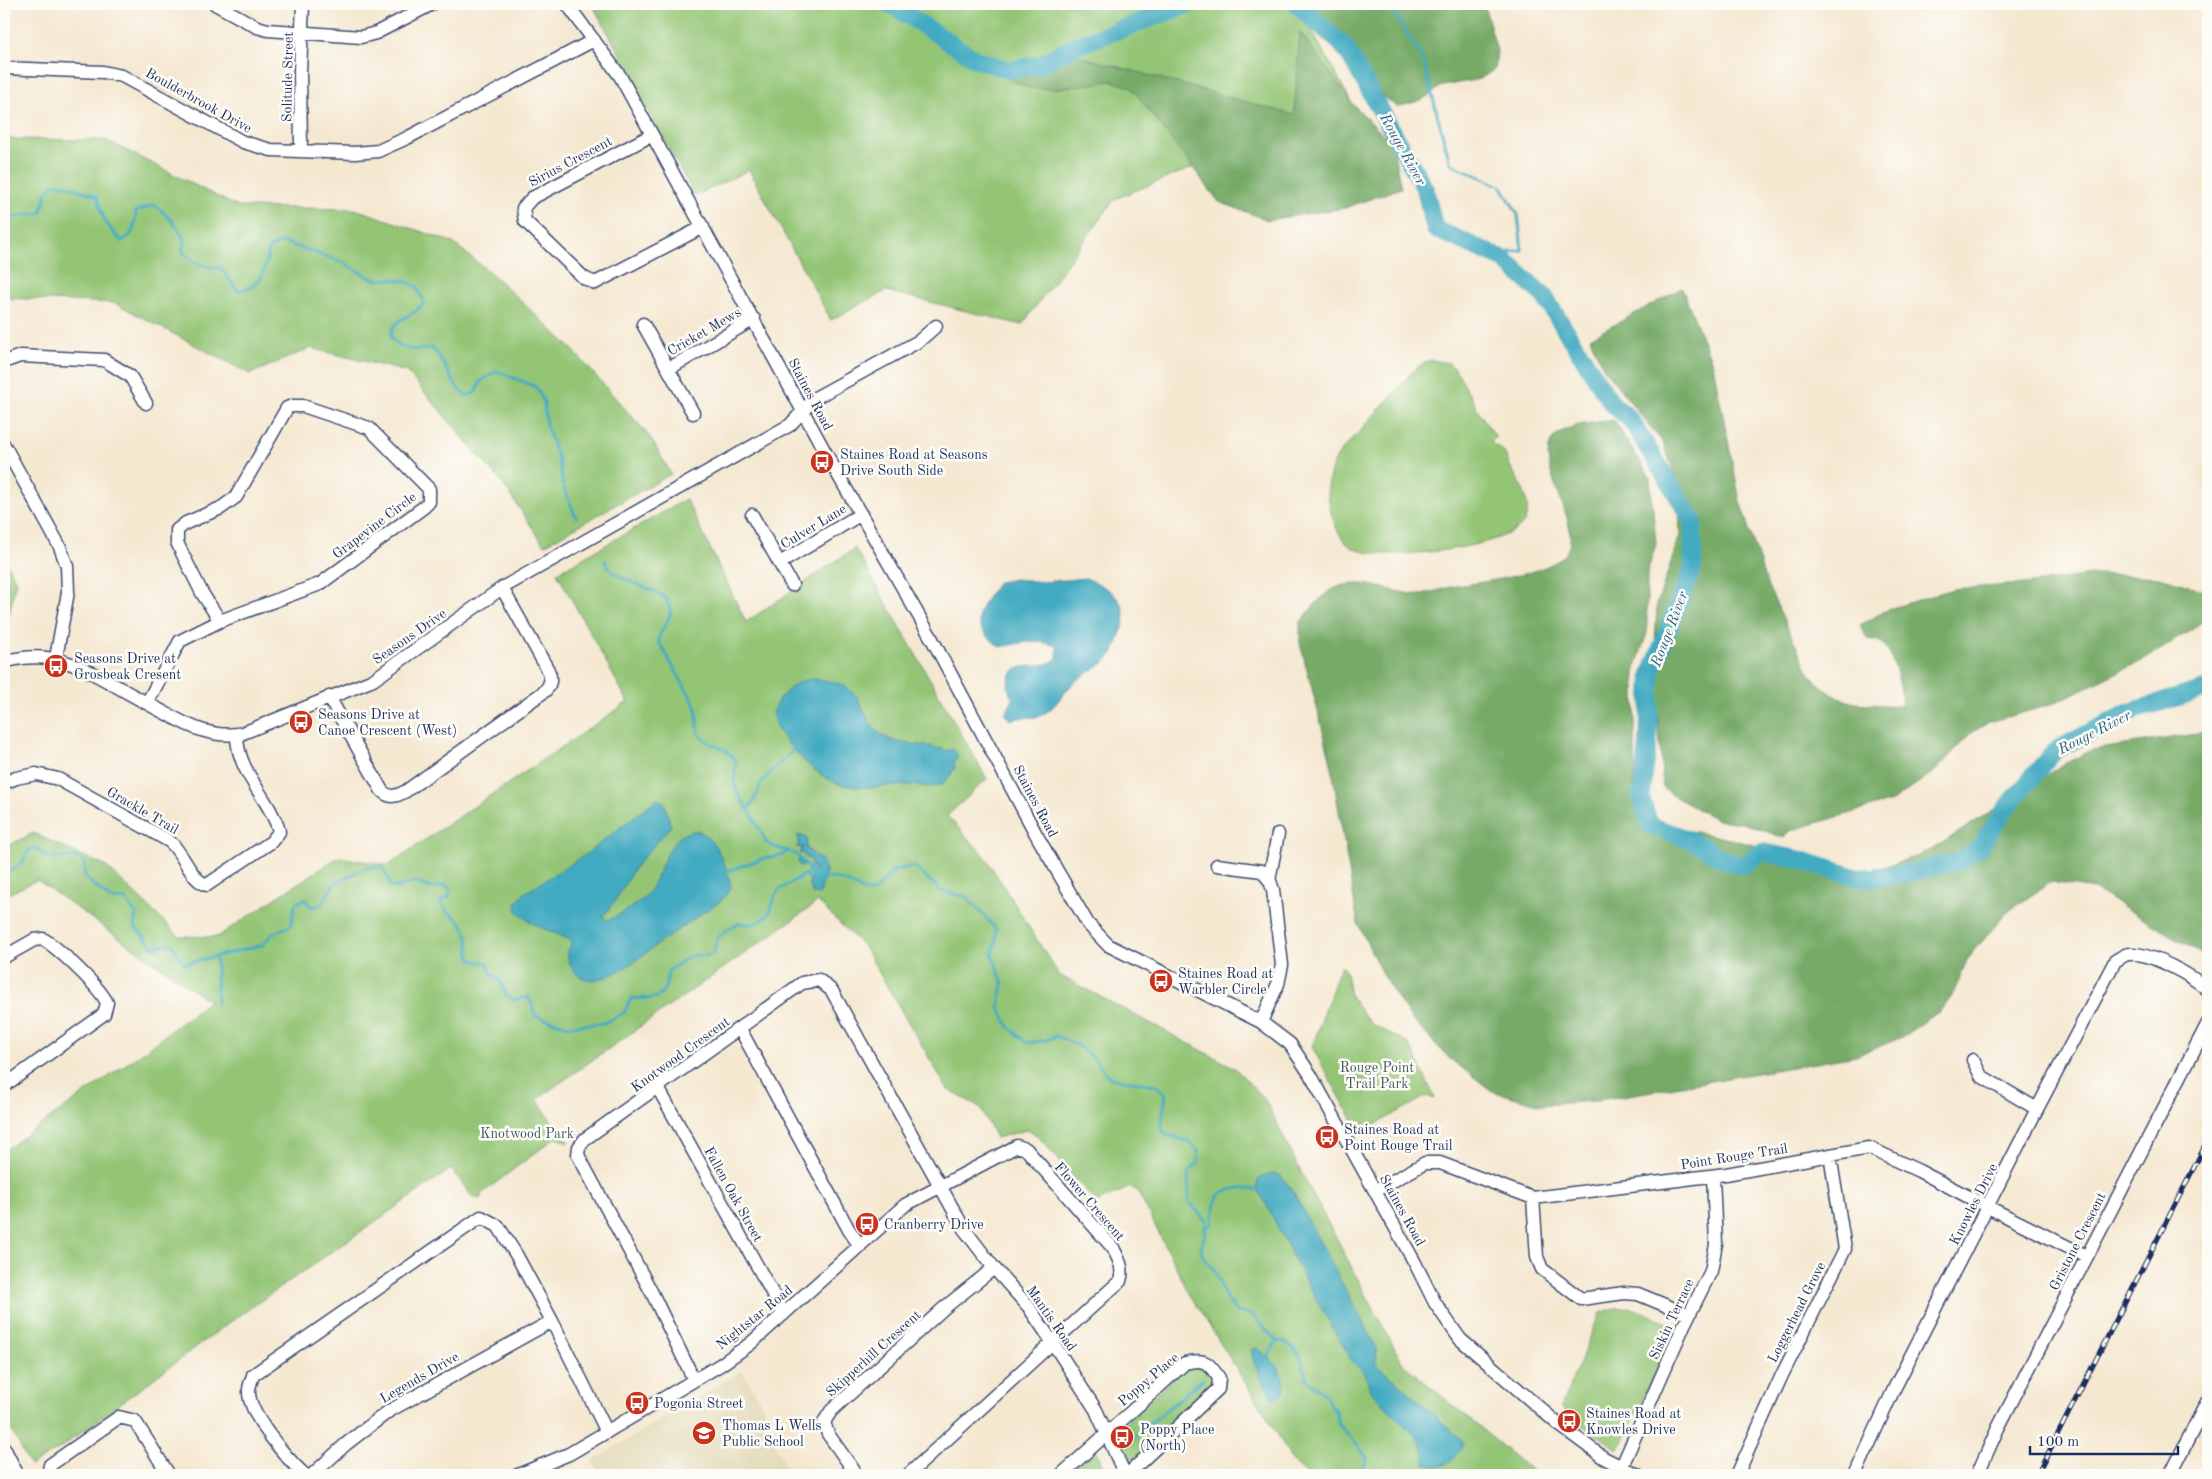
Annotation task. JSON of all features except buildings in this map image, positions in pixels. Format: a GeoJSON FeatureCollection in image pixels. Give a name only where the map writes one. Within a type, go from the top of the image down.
{"type":"FeatureCollection","features":[{"type":"Feature","properties":{"kind":"main road"},"geometry":{"type":"LineString","coordinates":[[4,1451],[16,1475]]}},
{"type":"Feature","properties":{"kind":"street"},"geometry":{"type":"LineString","coordinates":[[215,4],[256,27],[278,32],[355,37],[369,35],[432,4]]}},
{"type":"Feature","properties":{"kind":"street","name":"Solitude Street"},"geometry":{"type":"LineString","coordinates":[[301,151],[300,71],[304,4]]}},
{"type":"Feature","properties":{"kind":"street","name":"Staines Road"},"geometry":{"type":"LineString","coordinates":[[566,4],[620,76],[803,411],[932,639],[1037,836],[1088,924],[1108,945],[1261,1022],[1290,1044],[1310,1074],[1435,1303],[1460,1340],[1558,1424],[1604,1458],[1619,1472]]}},
{"type":"Feature","properties":{"kind":"street","name":"Boulderbrook Drive"},"geometry":{"type":"LineString","coordinates":[[4,68],[103,72],[122,76],[250,146],[271,150],[368,153],[390,146],[594,40]]}},
{"type":"Feature","properties":{"kind":"street","name":"Sirius Crescent"},"geometry":{"type":"LineString","coordinates":[[652,135],[532,198],[523,208],[525,221],[584,278],[595,283],[703,227]]}},
{"type":"Feature","properties":{"kind":"street","name":"Cricket Mews"},"geometry":{"type":"LineString","coordinates":[[670,368],[754,319]]}},
{"type":"Feature","properties":{"kind":"street","name":"Cricket Mews"},"geometry":{"type":"LineString","coordinates":[[643,324],[670,368],[693,413]]}},
{"type":"Feature","properties":{"kind":"street","name":"Seasons Drive"},"geometry":{"type":"LineString","coordinates":[[4,662],[28,657],[56,658],[82,667],[195,728],[221,734],[237,735],[377,677],[502,588],[790,425],[815,398],[918,341],[936,326]]}},
{"type":"Feature","properties":{"kind":"street"},"geometry":{"type":"LineString","coordinates":[[4,362],[20,356],[104,360],[130,376],[146,403]]}},
{"type":"Feature","properties":{"kind":"street","name":"Grapevine Circle"},"geometry":{"type":"LineString","coordinates":[[147,703],[180,641],[220,621],[320,584],[424,507],[428,502],[429,489],[369,428],[303,406],[287,408],[236,497],[221,508],[180,526],[177,530],[177,542],[180,549],[202,593],[220,621]]}},
{"type":"Feature","properties":{"kind":"street"},"geometry":{"type":"LineString","coordinates":[[4,444],[60,548],[67,566],[68,592],[56,658]]}},
{"type":"Feature","properties":{"kind":"street","name":"Culver Lane"},"geometry":{"type":"LineString","coordinates":[[780,563],[861,514]]}},
{"type":"Feature","properties":{"kind":"street","name":"Culver Lane"},"geometry":{"type":"LineString","coordinates":[[752,515],[792,585]]}},
{"type":"Feature","properties":{"kind":"street"},"geometry":{"type":"LineString","coordinates":[[329,698],[382,792],[389,796],[396,796],[406,790],[545,691],[549,686],[551,680],[548,670],[502,588]]}},
{"type":"Feature","properties":{"kind":"street","name":"Grackle Trail"},"geometry":{"type":"LineString","coordinates":[[4,784],[26,775],[46,775],[58,779],[169,841],[181,853],[196,880],[207,885],[271,842],[279,832],[266,802],[244,768],[237,747],[237,735]]}},
{"type":"Feature","properties":{"kind":"street"},"geometry":{"type":"LineString","coordinates":[[1269,880],[1278,834]]}},
{"type":"Feature","properties":{"kind":"street"},"geometry":{"type":"LineString","coordinates":[[1217,865],[1262,872],[1269,880],[1273,890],[1282,965],[1278,984],[1261,1022]]}},
{"type":"Feature","properties":{"kind":"street"},"geometry":{"type":"LineString","coordinates":[[4,957],[34,940],[43,939],[59,951],[101,993],[107,1003],[104,1014],[4,1086]]}},
{"type":"Feature","properties":{"kind":"street","name":"Knowles Drive"},"geometry":{"type":"LineString","coordinates":[[1855,1475],[1894,1389],[1988,1208],[2037,1108],[2115,961],[2127,953],[2143,954],[2198,981],[2208,990]]}},
{"type":"Feature","properties":{"kind":"street","name":"Knotwood Crescent"},"geometry":{"type":"LineString","coordinates":[[694,1380],[652,1293],[578,1155],[579,1146],[585,1140],[802,983],[819,980],[832,991],[940,1186]]}},
{"type":"Feature","properties":{"kind":"street","name":"Gristone Crescent"},"geometry":{"type":"LineString","coordinates":[[1977,1475],[1998,1428],[2208,1023]]}},
{"type":"Feature","properties":{"kind":"street"},"geometry":{"type":"LineString","coordinates":[[740,1029],[849,1230],[860,1246]]}},
{"type":"Feature","properties":{"kind":"street"},"geometry":{"type":"LineString","coordinates":[[1973,1060],[1981,1076],[2037,1108]]}},
{"type":"Feature","properties":{"kind":"street","name":"Fallen Oak Street"},"geometry":{"type":"LineString","coordinates":[[658,1088],[784,1314]]}},
{"type":"Feature","properties":{"kind":"street","name":"Flower Crescent"},"geometry":{"type":"LineString","coordinates":[[940,1186],[1018,1146],[1026,1149],[1113,1248],[1121,1264],[1122,1274],[1120,1281],[1053,1344]]}},
{"type":"Feature","properties":{"kind":"street","name":"Point Rouge Trail"},"geometry":{"type":"LineString","coordinates":[[1375,1191],[1425,1163],[1440,1163],[1533,1198],[1712,1176],[1869,1148],[1919,1171],[1988,1208],[2086,1256]]}},
{"type":"Feature","properties":{"kind":"street","name":"Loggerhead Grove"},"geometry":{"type":"LineString","coordinates":[[1737,1475],[1782,1375],[1845,1249],[1830,1155]]}},
{"type":"Feature","properties":{"kind":"street","name":"Siskin Terrace"},"geometry":{"type":"LineString","coordinates":[[1619,1472],[1710,1271],[1716,1244],[1712,1176]]}},
{"type":"Feature","properties":{"kind":"street","name":"Nightstar Road"},"geometry":{"type":"LineString","coordinates":[[518,1475],[569,1454],[694,1380],[750,1344],[906,1205],[940,1186]]}},
{"type":"Feature","properties":{"kind":"street","name":"Mantis Road"},"geometry":{"type":"LineString","coordinates":[[940,1186],[964,1229],[994,1268],[1028,1306],[1096,1410],[1126,1475]]}},
{"type":"Feature","properties":{"kind":"street"},"geometry":{"type":"LineString","coordinates":[[1533,1198],[1537,1257],[1542,1268],[1581,1299],[1624,1293],[1638,1294],[1689,1315]]}},
{"type":"Feature","properties":{"kind":"street"},"geometry":{"type":"LineString","coordinates":[[305,1475],[275,1443],[250,1400],[248,1389],[253,1375],[481,1216],[498,1226],[517,1256],[552,1321],[607,1432]]}},
{"type":"Feature","properties":{"kind":"street","name":"Skipperhill Crescent"},"geometry":{"type":"LineString","coordinates":[[857,1475],[828,1434],[824,1422],[831,1411],[944,1308],[994,1268]]}},
{"type":"Feature","properties":{"kind":"street","name":"Legends Drive"},"geometry":{"type":"LineString","coordinates":[[312,1475],[346,1444],[390,1411],[552,1321]]}},
{"type":"Feature","properties":{"kind":"street"},"geometry":{"type":"LineString","coordinates":[[908,1475],[1053,1344]]}},
{"type":"Feature","properties":{"kind":"street","name":"Poppy Place"},"geometry":{"type":"LineString","coordinates":[[1106,1434],[1185,1363],[1198,1360],[1209,1364],[1219,1378],[1218,1389],[1126,1475]]}},
{"type":"Feature","properties":{"kind":"street"},"geometry":{"type":"LineString","coordinates":[[2170,1475],[2208,1400]]}},
{"type":"Feature","properties":{"kind":"street"},"geometry":{"type":"LineString","coordinates":[[48,1475],[50,1465],[119,1417],[135,1421],[169,1475]]}},
{"type":"Feature","properties":{"kind":"street"},"geometry":{"type":"LineString","coordinates":[[1061,1475],[1106,1434]]}},
{"type":"Feature","properties":{"kind":"street"},"geometry":{"type":"LineString","coordinates":[[1619,1472],[1638,1475]]}},
{"type":"Feature","properties":{"kind":"shaded area","name":"Thomas L Wells Public School"},"geometry":{"type":"Polygon","coordinates":[[[742,1371],[762,1404],[777,1450],[792,1475],[601,1475],[592,1461],[742,1371]]]}},
{"type":"Feature","properties":{"kind":"green space"},"geometry":{"type":"Polygon","coordinates":[[[592,4],[1297,4],[1352,103],[1115,199],[1022,325],[886,291],[831,320],[749,170],[695,196],[627,73],[627,67],[592,4]]]}},
{"type":"Feature","properties":{"kind":"green space"},"geometry":{"type":"Polygon","coordinates":[[[1298,4],[1484,4],[1497,51],[1495,69],[1480,79],[1442,86],[1422,100],[1397,107],[1351,71],[1298,4]]]}},
{"type":"Feature","properties":{"kind":"green space"},"geometry":{"type":"Polygon","coordinates":[[[1300,32],[1352,103],[1392,144],[1401,188],[1345,208],[1268,220],[1219,202],[1131,87],[1112,81],[1053,89],[1029,88],[1005,77],[1043,69],[1075,55],[1294,115],[1300,32]]]}},
{"type":"Feature","properties":{"kind":"green space"},"geometry":{"type":"Polygon","coordinates":[[[4,139],[106,140],[238,207],[355,209],[452,242],[492,274],[570,347],[650,437],[671,474],[544,545],[503,484],[407,372],[311,348],[250,374],[115,303],[4,298],[4,139]]]}},
{"type":"Feature","properties":{"kind":"green space"},"geometry":{"type":"Polygon","coordinates":[[[1682,288],[1713,365],[1740,501],[1766,582],[1811,677],[1833,695],[1854,703],[1901,706],[1901,692],[1890,655],[1882,643],[1867,639],[1860,625],[1889,609],[1953,589],[2023,584],[2098,574],[2160,577],[2208,592],[2208,616],[2193,629],[2141,661],[2050,705],[1989,722],[1970,734],[1935,771],[1892,801],[1789,831],[1784,838],[1743,823],[1718,820],[1675,797],[1663,788],[1654,663],[1657,604],[1680,535],[1678,483],[1663,443],[1604,369],[1590,338],[1682,288]]]}},
{"type":"Feature","properties":{"kind":"green space"},"geometry":{"type":"Polygon","coordinates":[[[1430,360],[1449,363],[1458,373],[1480,414],[1496,437],[1492,440],[1492,443],[1504,452],[1526,497],[1526,518],[1517,529],[1499,538],[1445,550],[1387,554],[1365,552],[1351,547],[1338,531],[1329,505],[1328,484],[1331,471],[1342,450],[1417,367],[1430,360]]]}},
{"type":"Feature","properties":{"kind":"green space"},"geometry":{"type":"Polygon","coordinates":[[[1614,420],[1650,477],[1656,544],[1647,573],[1647,633],[1635,669],[1634,796],[1646,815],[1657,823],[1669,827],[1759,846],[1831,869],[1863,870],[1901,861],[1936,847],[2062,765],[2092,750],[2197,734],[2208,729],[2208,956],[2201,954],[2094,889],[2051,882],[2006,913],[1967,960],[1954,992],[1940,1011],[1902,1037],[1856,1056],[1594,1101],[1541,1105],[1492,1091],[1449,1058],[1412,1020],[1383,976],[1358,924],[1330,758],[1300,643],[1300,623],[1314,605],[1325,595],[1331,590],[1345,585],[1362,584],[1405,593],[1422,594],[1523,574],[1550,565],[1560,559],[1569,546],[1570,529],[1551,471],[1548,453],[1553,438],[1574,426],[1614,420]]]}},
{"type":"Feature","properties":{"kind":"green space","name":"Knotwood Park"},"geometry":{"type":"Polygon","coordinates":[[[686,499],[746,622],[855,548],[987,779],[947,816],[984,855],[1059,975],[1235,1068],[1266,1101],[1293,1157],[1403,1364],[1537,1475],[1308,1475],[1293,1463],[1277,1433],[1190,1295],[1137,1190],[1130,1187],[1096,1203],[1037,1135],[1026,1130],[996,1138],[980,1107],[948,1090],[864,947],[818,902],[537,1099],[568,1143],[555,1138],[481,1194],[481,1198],[474,1199],[451,1169],[223,1327],[62,1447],[30,1466],[4,1415],[4,1151],[146,1050],[209,1001],[37,880],[4,896],[4,848],[33,833],[107,867],[179,936],[217,937],[338,857],[388,865],[628,702],[557,573],[686,499]],[[798,835],[799,844],[796,847],[803,847],[800,853],[810,857],[818,868],[815,871],[812,870],[800,858],[812,875],[809,885],[813,892],[812,894],[824,883],[826,871],[823,862],[806,848],[806,838],[798,835]]]}},
{"type":"Feature","properties":{"kind":"green space"},"geometry":{"type":"Polygon","coordinates":[[[4,558],[16,581],[4,640],[4,558]]]}},
{"type":"Feature","properties":{"kind":"green space","name":"Rouge Point Trail Park"},"geometry":{"type":"Polygon","coordinates":[[[1341,965],[1346,972],[1350,996],[1371,1024],[1407,1042],[1435,1099],[1427,1096],[1360,1133],[1312,1047],[1341,965]]]}},
{"type":"Feature","properties":{"kind":"green space"},"geometry":{"type":"Polygon","coordinates":[[[1630,1307],[1677,1326],[1618,1449],[1576,1421],[1561,1407],[1600,1313],[1616,1308],[1630,1307]]]}},
{"type":"Feature","properties":{"kind":"green space"},"geometry":{"type":"Polygon","coordinates":[[[1203,1363],[1215,1381],[1214,1388],[1132,1461],[1119,1429],[1181,1370],[1203,1363]]]}},
{"type":"Feature","properties":{"kind":"green space"},"geometry":{"type":"Polygon","coordinates":[[[1094,1451],[1097,1453],[1107,1475],[1067,1475],[1094,1451]]]}},
{"type":"Feature","properties":{"kind":"water"},"geometry":{"type":"Polygon","coordinates":[[[1086,578],[1105,587],[1118,599],[1122,606],[1123,624],[1114,652],[1103,663],[1076,681],[1055,705],[1043,715],[1010,720],[1005,713],[1013,699],[1008,688],[1010,676],[1021,668],[1051,662],[1057,658],[1057,647],[1036,642],[1000,647],[989,638],[979,623],[979,616],[985,601],[998,582],[1015,579],[1043,582],[1086,578]]]}},
{"type":"Feature","properties":{"kind":"water"},"geometry":{"type":"Polygon","coordinates":[[[810,679],[831,681],[849,689],[858,699],[871,724],[885,737],[900,742],[943,748],[946,751],[953,749],[958,756],[954,762],[955,768],[944,782],[935,787],[907,785],[847,786],[821,775],[805,762],[783,737],[773,718],[775,706],[781,697],[796,684],[810,679]]]}},
{"type":"Feature","properties":{"kind":"water"},"geometry":{"type":"Polygon","coordinates":[[[657,799],[664,802],[671,826],[635,867],[613,904],[603,916],[607,921],[634,905],[648,893],[673,844],[689,832],[699,831],[716,848],[727,872],[731,888],[722,900],[624,968],[610,976],[595,980],[582,978],[570,965],[567,951],[571,945],[570,940],[530,921],[517,911],[516,903],[523,894],[585,855],[657,799]]]}},
{"type":"Feature","properties":{"kind":"water"},"geometry":{"type":"Polygon","coordinates":[[[798,835],[807,838],[806,848],[815,857],[821,859],[826,871],[820,894],[812,894],[811,892],[813,892],[809,885],[812,875],[808,873],[808,868],[804,865],[801,867],[798,863],[799,857],[812,870],[815,871],[817,868],[812,868],[810,857],[807,859],[803,853],[799,854],[803,847],[796,847],[799,844],[798,835]]]}},
{"type":"Feature","properties":{"kind":"water"},"geometry":{"type":"Polygon","coordinates":[[[1274,1173],[1281,1176],[1291,1188],[1370,1335],[1376,1348],[1377,1364],[1462,1440],[1463,1445],[1445,1465],[1434,1466],[1427,1464],[1420,1441],[1370,1391],[1366,1375],[1352,1361],[1305,1280],[1257,1187],[1258,1180],[1265,1175],[1274,1173]]]}},
{"type":"Feature","properties":{"kind":"water"},"geometry":{"type":"Polygon","coordinates":[[[1256,1348],[1272,1360],[1279,1370],[1285,1389],[1283,1394],[1272,1398],[1253,1360],[1252,1349],[1256,1348]]]}},
{"type":"Feature","properties":{"kind":"waterway","name":"Rouge River"},"geometry":{"type":"LineString","coordinates":[[890,4],[977,60],[1009,70],[1040,65],[1070,48],[1189,4]]}},
{"type":"Feature","properties":{"kind":"waterway","name":"Rouge River"},"geometry":{"type":"LineString","coordinates":[[1296,4],[1345,47],[1425,189],[1435,229],[1503,259],[1544,296],[1612,404],[1630,419],[1693,521],[1693,567],[1651,674],[1648,745],[1641,798],[1650,825],[1694,842],[1736,864],[1744,865],[1762,852],[1802,860],[1858,878],[1892,876],[1961,861],[1980,847],[2004,811],[2054,751],[2129,712],[2208,688]]}},
{"type":"Feature","properties":{"kind":"waterway"},"geometry":{"type":"LineString","coordinates":[[1389,4],[1423,60],[1450,163],[1502,187],[1518,215],[1522,250],[1509,252]]}},
{"type":"Feature","properties":{"kind":"waterway"},"geometry":{"type":"LineString","coordinates":[[4,218],[41,213],[47,192],[54,184],[66,185],[97,196],[105,221],[121,241],[132,233],[135,225],[136,211],[155,205],[177,227],[185,243],[182,250],[186,255],[199,264],[221,268],[238,291],[247,289],[258,281],[262,276],[269,248],[283,242],[342,262],[369,277],[378,280],[392,279],[405,281],[417,287],[424,302],[415,312],[395,325],[391,338],[405,348],[419,350],[432,348],[438,354],[455,385],[466,396],[475,393],[481,381],[497,371],[536,387],[544,402],[546,424],[559,462],[563,486],[576,517]]}},
{"type":"Feature","properties":{"kind":"waterway"},"geometry":{"type":"LineString","coordinates":[[605,561],[616,574],[624,579],[666,598],[671,613],[659,637],[659,642],[696,706],[699,734],[706,741],[725,750],[733,757],[736,762],[734,781],[736,790],[766,842],[795,854],[810,868]]}},
{"type":"Feature","properties":{"kind":"waterway"},"geometry":{"type":"LineString","coordinates":[[747,809],[767,776],[794,748]]}},
{"type":"Feature","properties":{"kind":"waterway"},"geometry":{"type":"LineString","coordinates":[[4,874],[21,864],[29,850],[36,848],[48,858],[76,857],[84,861],[85,878],[110,899],[126,900],[136,914],[134,926],[154,947],[172,944],[184,964],[263,945],[271,935],[291,925],[295,904],[305,899],[311,907],[321,905],[335,883],[367,867],[382,867],[389,879],[390,887],[398,887],[415,882],[430,888],[444,885],[450,889],[449,897],[441,901],[444,908],[460,922],[465,930],[470,958],[478,962],[488,963],[491,974],[502,983],[506,996],[514,1000],[528,997],[533,1006],[535,1016],[568,1026],[604,1023],[624,1013],[631,998],[654,998],[658,996],[665,988],[668,971],[692,955],[709,956],[713,954],[717,939],[739,923],[752,925],[762,920],[770,912],[779,890],[812,870]]}},
{"type":"Feature","properties":{"kind":"waterway"},"geometry":{"type":"LineString","coordinates":[[727,871],[765,858],[783,855],[788,850]]}},
{"type":"Feature","properties":{"kind":"waterway"},"geometry":{"type":"LineString","coordinates":[[824,875],[825,878],[845,881],[871,893],[893,871],[914,866],[941,891],[967,897],[996,929],[996,942],[992,955],[1003,983],[999,1007],[1009,1027],[1027,1043],[1043,1041],[1056,1036],[1066,1040],[1087,1052],[1110,1078],[1156,1085],[1166,1094],[1161,1128],[1167,1135],[1189,1141],[1199,1152],[1198,1163],[1188,1173],[1189,1202],[1206,1221],[1201,1248],[1203,1256],[1215,1271],[1226,1298],[1237,1312],[1251,1314],[1277,1341],[1286,1342],[1300,1356],[1307,1379],[1325,1395],[1335,1411],[1339,1425],[1367,1458],[1361,1475]]}},
{"type":"Feature","properties":{"kind":"waterway"},"geometry":{"type":"LineString","coordinates":[[806,874],[809,879]]}},
{"type":"Feature","properties":{"kind":"waterway"},"geometry":{"type":"LineString","coordinates":[[216,956],[217,1004]]}},
{"type":"Feature","properties":{"kind":"waterway"},"geometry":{"type":"LineString","coordinates":[[1205,1228],[1211,1225],[1216,1201],[1220,1194],[1236,1189],[1258,1190]]}},
{"type":"Feature","properties":{"kind":"waterway"},"geometry":{"type":"LineString","coordinates":[[1268,1356],[1277,1341]]}},
{"type":"Feature","properties":{"kind":"waterway"},"geometry":{"type":"LineString","coordinates":[[1131,1440],[1203,1379]]}},
{"type":"Feature","properties":{"kind":"railway"},"geometry":{"type":"LineString","coordinates":[[2037,1475],[2208,1140]]}},
{"type":"Feature","properties":{"kind":"place","name":"Staines Road at Seasons Drive South Side"},"geometry":{"type":"Point","coordinates":[822,462]}},
{"type":"Feature","properties":{"kind":"place","name":"Seasons Drive at Grosbeak Cresent"},"geometry":{"type":"Point","coordinates":[56,666]}},
{"type":"Feature","properties":{"kind":"place","name":"Seasons Drive at Canoe Crescent (West)"},"geometry":{"type":"Point","coordinates":[301,722]}},
{"type":"Feature","properties":{"kind":"place","name":"Staines Road at Warbler Circle"},"geometry":{"type":"Point","coordinates":[1161,981]}},
{"type":"Feature","properties":{"kind":"place","name":"Staines Road at Point Rouge Trail"},"geometry":{"type":"Point","coordinates":[1327,1137]}},
{"type":"Feature","properties":{"kind":"place","name":"Cranberry Drive"},"geometry":{"type":"Point","coordinates":[867,1224]}},
{"type":"Feature","properties":{"kind":"place","name":"Pogonia Street"},"geometry":{"type":"Point","coordinates":[637,1403]}},
{"type":"Feature","properties":{"kind":"place","name":"Staines Road at Knowles Drive"},"geometry":{"type":"Point","coordinates":[1569,1421]}},
{"type":"Feature","properties":{"kind":"place","name":"Thomas L Wells Public School"},"geometry":{"type":"Point","coordinates":[704,1433]}},
{"type":"Feature","properties":{"kind":"place","name":"Poppy Place (North)"},"geometry":{"type":"Point","coordinates":[1122,1437]}}]}
